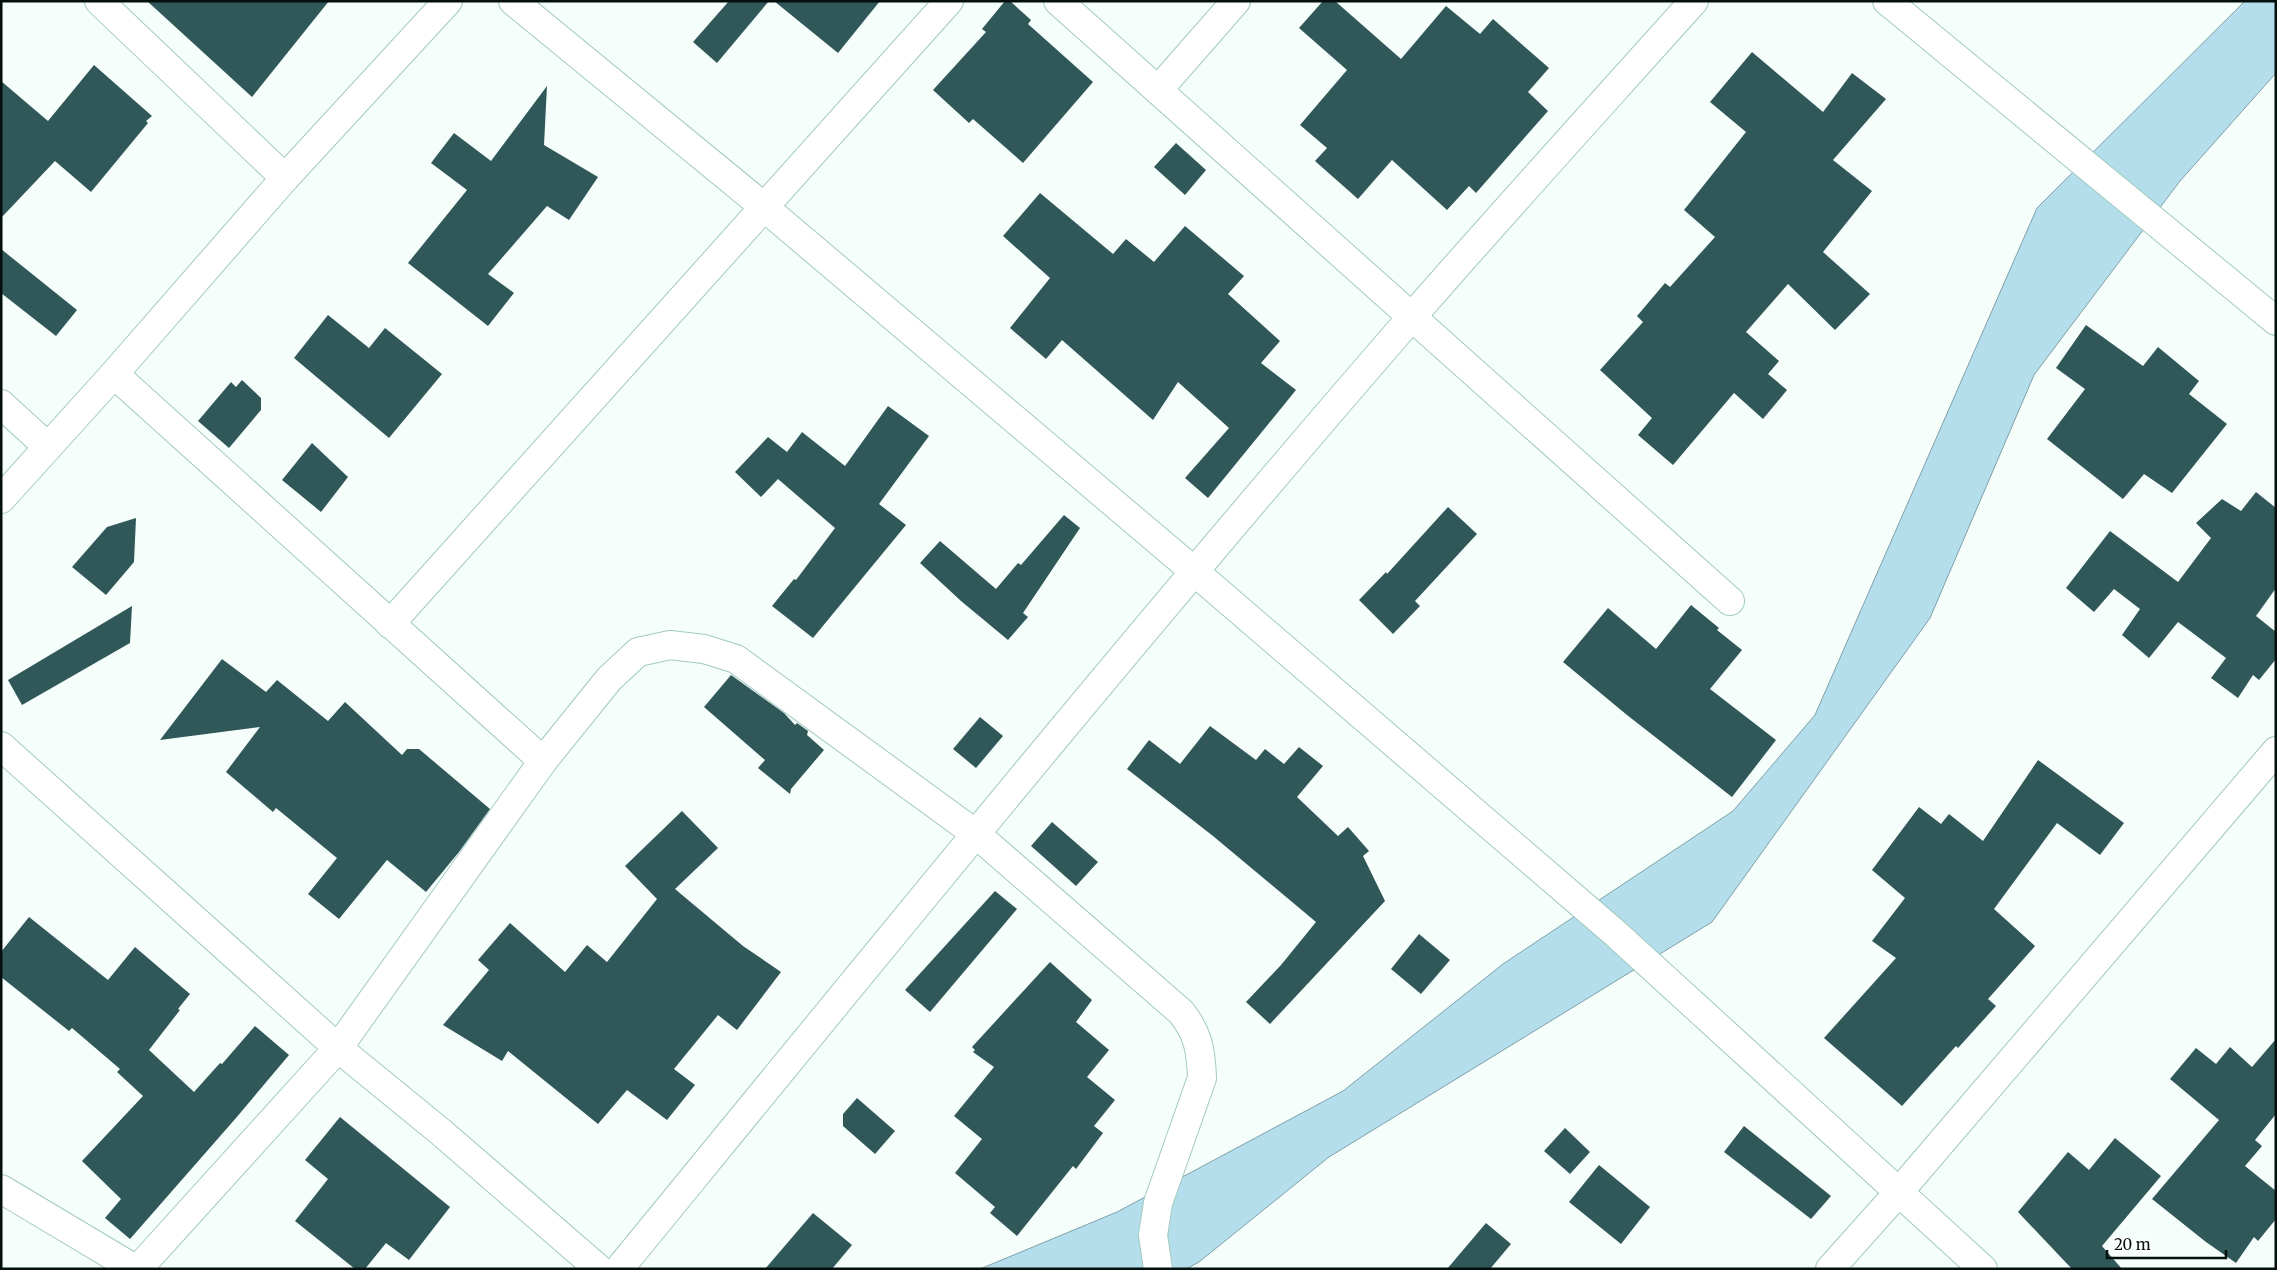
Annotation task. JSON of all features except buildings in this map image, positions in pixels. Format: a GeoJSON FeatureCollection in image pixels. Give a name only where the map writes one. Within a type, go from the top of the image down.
{"type":"FeatureCollection","features":[{"type":"Feature","properties":{"kind":"street"},"geometry":{"type":"LineString","coordinates":[[99,1],[285,178]]}},
{"type":"Feature","properties":{"kind":"street"},"geometry":{"type":"LineString","coordinates":[[1,499],[114,374],[285,178],[448,1]]}},
{"type":"Feature","properties":{"kind":"street"},"geometry":{"type":"LineString","coordinates":[[512,1],[764,207],[1195,572],[1615,932],[1983,1269]]}},
{"type":"Feature","properties":{"kind":"street"},"geometry":{"type":"LineString","coordinates":[[390,624],[949,1]]}},
{"type":"Feature","properties":{"kind":"street"},"geometry":{"type":"LineString","coordinates":[[1058,1],[1159,89],[1411,317],[1730,601]]}},
{"type":"Feature","properties":{"kind":"street"},"geometry":{"type":"LineString","coordinates":[[1159,89],[1236,1]]}},
{"type":"Feature","properties":{"kind":"street"},"geometry":{"type":"LineString","coordinates":[[619,1269],[976,834],[1411,317],[1694,1]]}},
{"type":"Feature","properties":{"kind":"street"},"geometry":{"type":"LineString","coordinates":[[1887,1],[2276,321]]}},
{"type":"Feature","properties":{"kind":"street"},"geometry":{"type":"LineString","coordinates":[[114,374],[543,761]]}},
{"type":"Feature","properties":{"kind":"street"},"geometry":{"type":"LineString","coordinates":[[1,404],[48,447]]}},
{"type":"Feature","properties":{"kind":"street"},"geometry":{"type":"LineString","coordinates":[[1,1188],[136,1269],[338,1048],[543,761],[609,679],[638,652],[670,645],[704,649],[736,659],[976,834],[1180,1012],[1191,1025],[1202,1058],[1202,1078],[1158,1202],[1153,1235],[1158,1269]]}},
{"type":"Feature","properties":{"kind":"street"},"geometry":{"type":"LineString","coordinates":[[1,746],[338,1048],[442,1133],[599,1269]]}},
{"type":"Feature","properties":{"kind":"street"},"geometry":{"type":"LineString","coordinates":[[1830,1269],[1898,1193],[2275,753]]}},
{"type":"Feature","properties":{"kind":"water"},"geometry":{"type":"Polygon","coordinates":[[[2245,1],[2276,1],[2276,73],[2180,181],[2034,375],[1930,618],[1712,922],[1329,1157],[1199,1262],[1186,1269],[980,1269],[1117,1212],[1343,1091],[1503,964],[1733,811],[1815,715],[2037,208],[2245,1]]]}}]}
